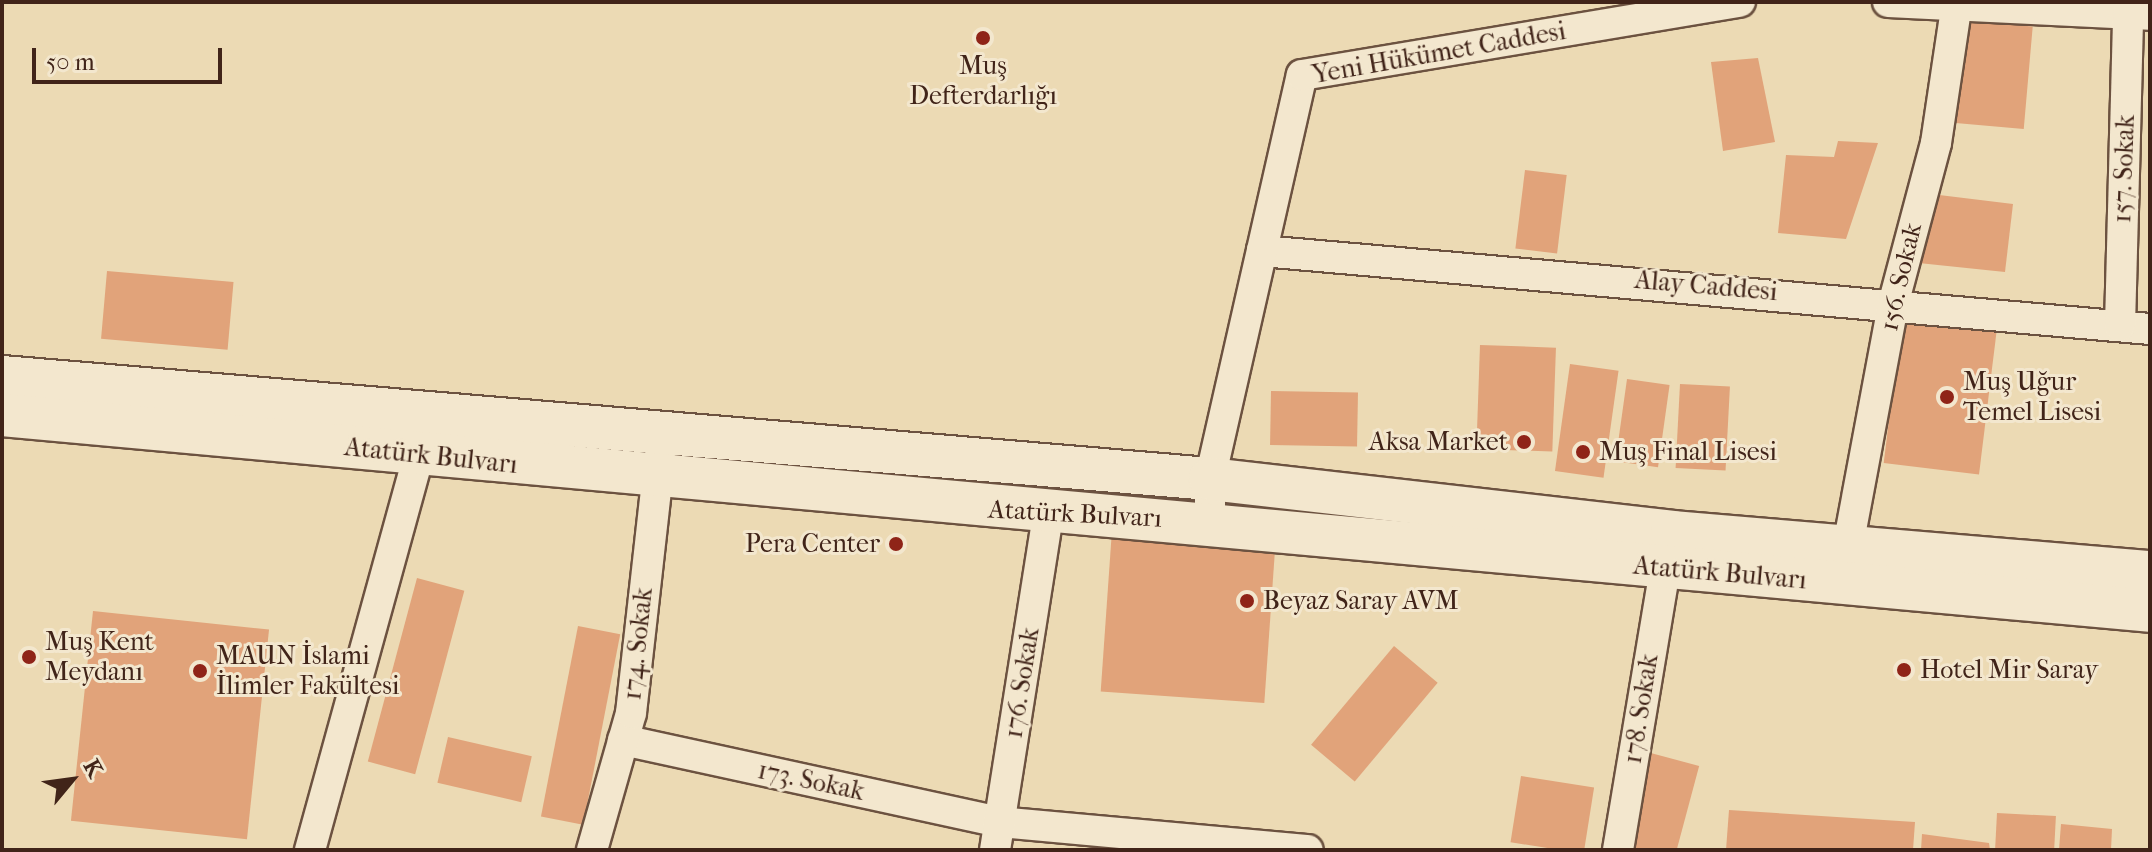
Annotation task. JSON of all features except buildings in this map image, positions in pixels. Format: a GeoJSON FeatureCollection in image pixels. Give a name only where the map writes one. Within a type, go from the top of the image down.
{"type":"FeatureCollection","features":[{"type":"Feature","properties":{"kind":"main road","name":"Atatürk Bulvarı"},"geometry":{"type":"LineString","coordinates":[[2,377],[1210,479],[1848,546],[2150,572]]}},
{"type":"Feature","properties":{"kind":"main road","name":"Atatürk Bulvarı"},"geometry":{"type":"LineString","coordinates":[[2,415],[655,478],[938,497],[968,508],[1048,516],[1210,520],[1665,569],[2150,611]]}},
{"type":"Feature","properties":{"kind":"street","name":"Yeni Hükümet Caddesi"},"geometry":{"type":"LineString","coordinates":[[1210,520],[1210,479],[1302,75],[1740,2]]}},
{"type":"Feature","properties":{"kind":"street"},"geometry":{"type":"LineString","coordinates":[[1888,2],[1956,9],[2139,14]]}},
{"type":"Feature","properties":{"kind":"street","name":"156. Sokak"},"geometry":{"type":"LineString","coordinates":[[1848,546],[1894,301],[1936,143],[1956,9]]}},
{"type":"Feature","properties":{"kind":"street","name":"157. Sokak"},"geometry":{"type":"LineString","coordinates":[[2120,326],[2139,14]]}},
{"type":"Feature","properties":{"kind":"street","name":"Alay Caddesi"},"geometry":{"type":"LineString","coordinates":[[1262,251],[1894,301],[2150,329]]}},
{"type":"Feature","properties":{"kind":"street"},"geometry":{"type":"LineString","coordinates":[[310,850],[429,415]]}},
{"type":"Feature","properties":{"kind":"street","name":"174. Sokak"},"geometry":{"type":"LineString","coordinates":[[592,850],[623,740],[655,478],[665,435]]}},
{"type":"Feature","properties":{"kind":"street","name":"176. Sokak"},"geometry":{"type":"LineString","coordinates":[[997,836],[1048,516]]}},
{"type":"Feature","properties":{"kind":"street","name":"178. Sokak"},"geometry":{"type":"LineString","coordinates":[[1618,850],[1665,569]]}},
{"type":"Feature","properties":{"kind":"street","name":"173. Sokak"},"geometry":{"type":"LineString","coordinates":[[623,740],[997,836],[1308,850]]}},
{"type":"Feature","properties":{"kind":"place","name":"Muş Defterdarlığı"},"geometry":{"type":"Point","coordinates":[983,38]}},
{"type":"Feature","properties":{"kind":"place","name":"Muş Uğur Temel Lisesi"},"geometry":{"type":"Point","coordinates":[1947,397]}},
{"type":"Feature","properties":{"kind":"place","name":"Aksa Market"},"geometry":{"type":"Point","coordinates":[1524,442]}},
{"type":"Feature","properties":{"kind":"place","name":"Muş Final Lisesi"},"geometry":{"type":"Point","coordinates":[1583,452]}},
{"type":"Feature","properties":{"kind":"place","name":"Pera Center"},"geometry":{"type":"Point","coordinates":[896,544]}},
{"type":"Feature","properties":{"kind":"place","name":"Beyaz Saray AVM"},"geometry":{"type":"Point","coordinates":[1247,601]}},
{"type":"Feature","properties":{"kind":"place","name":"Muş Kent Meydanı"},"geometry":{"type":"Point","coordinates":[29,657]}},
{"type":"Feature","properties":{"kind":"place","name":"Hotel Mir Saray"},"geometry":{"type":"Point","coordinates":[1904,670]}},
{"type":"Feature","properties":{"kind":"place","name":"MAUN İslami İlimler Fakültesi"},"geometry":{"type":"Point","coordinates":[200,671]}}]}
